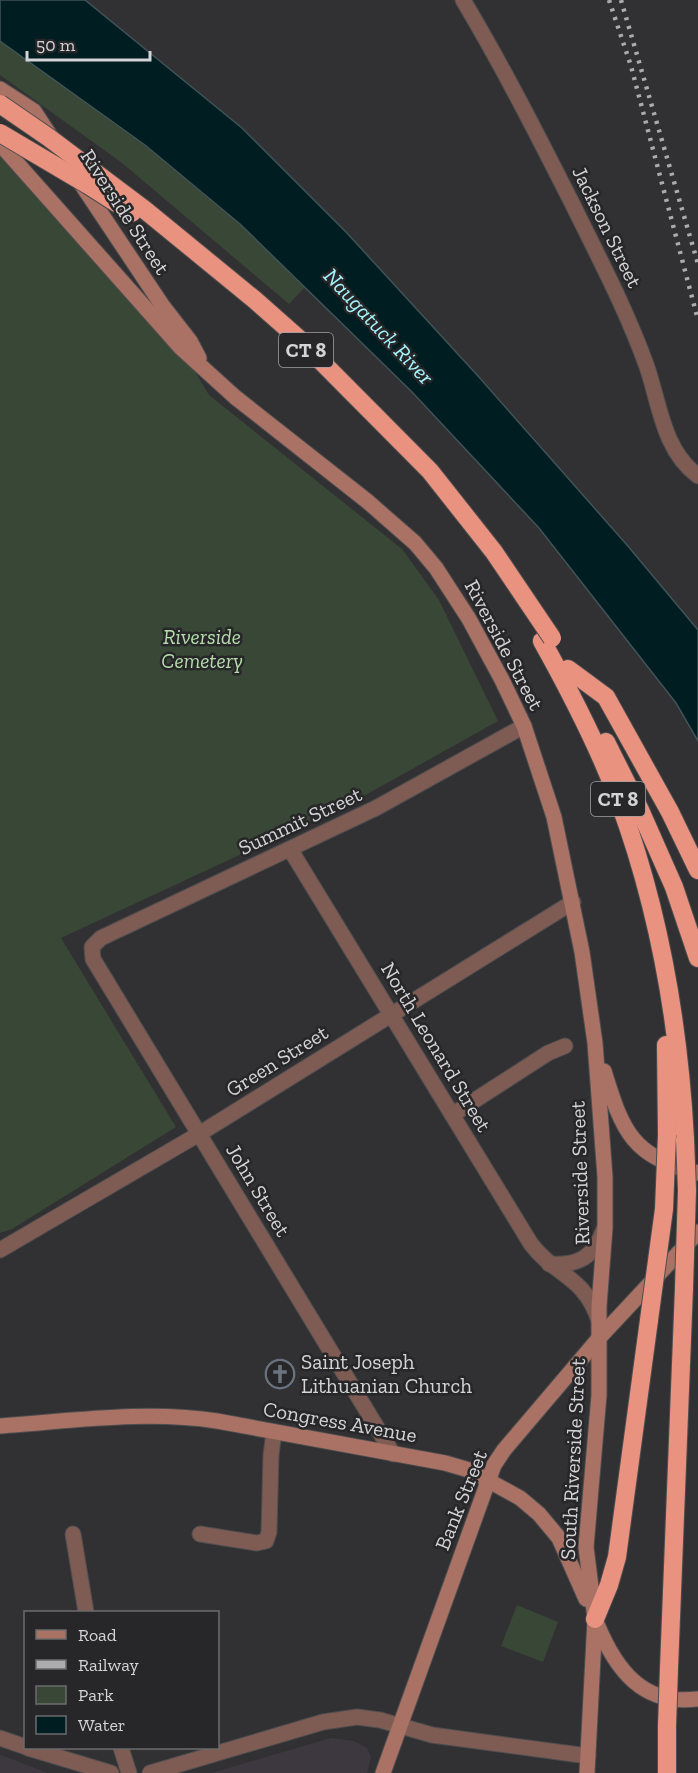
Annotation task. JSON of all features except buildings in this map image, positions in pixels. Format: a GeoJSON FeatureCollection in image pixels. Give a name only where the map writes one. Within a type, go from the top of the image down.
{"type":"FeatureCollection","features":[{"type":"Feature","properties":{"kind":"highway"},"geometry":{"type":"LineString","coordinates":[[0,96],[91,160],[198,244],[251,290],[303,340],[347,389]]}},
{"type":"Feature","properties":{"kind":"highway"},"geometry":{"type":"LineString","coordinates":[[0,104],[96,172]]}},
{"type":"Feature","properties":{"kind":"highway","name":"CT 8"},"geometry":{"type":"LineString","coordinates":[[0,123],[96,172],[255,300],[298,338],[430,471],[494,552],[552,638],[640,810],[674,887],[698,958]]}},
{"type":"Feature","properties":{"kind":"highway","name":"CT 8"},"geometry":{"type":"LineString","coordinates":[[0,134],[88,184],[192,255],[299,343],[347,389],[433,483],[472,534],[543,641],[573,697],[619,801],[646,885],[664,968],[678,1057],[686,1139],[687,1190],[667,1773]]}},
{"type":"Feature","properties":{"kind":"highway"},"geometry":{"type":"LineString","coordinates":[[568,669],[606,697],[670,812],[698,870]]}},
{"type":"Feature","properties":{"kind":"highway"},"geometry":{"type":"LineString","coordinates":[[595,1619],[609,1585],[617,1557],[663,1219],[667,1135],[664,968]]}},
{"type":"Feature","properties":{"kind":"street","name":"Jackson Street"},"geometry":{"type":"LineString","coordinates":[[464,0],[538,136],[623,307],[647,369],[671,444],[682,461],[698,476]]}},
{"type":"Feature","properties":{"kind":"street","name":"Riverside Street"},"geometry":{"type":"LineString","coordinates":[[0,89],[34,111],[134,264],[190,341],[205,369]]}},
{"type":"Feature","properties":{"kind":"street","name":"Riverside Street"},"geometry":{"type":"LineString","coordinates":[[0,144],[162,329],[257,416],[367,501],[415,543],[436,568],[469,619],[502,680],[524,726],[554,817],[582,952],[595,1043],[605,1177],[600,1337]]}},
{"type":"Feature","properties":{"kind":"street","name":"Summit Street"},"geometry":{"type":"LineString","coordinates":[[92,947],[101,938],[376,808],[524,726]]}},
{"type":"Feature","properties":{"kind":"street","name":"North Leonard Street"},"geometry":{"type":"LineString","coordinates":[[290,849],[531,1244],[549,1264],[575,1281],[586,1292],[599,1320]]}},
{"type":"Feature","properties":{"kind":"street","name":"Green Street"},"geometry":{"type":"LineString","coordinates":[[0,1250],[199,1134],[573,902]]}},
{"type":"Feature","properties":{"kind":"street","name":"John Street"},"geometry":{"type":"LineString","coordinates":[[92,947],[93,958],[393,1454]]}},
{"type":"Feature","properties":{"kind":"street","name":"Riverside Street"},"geometry":{"type":"LineString","coordinates":[[595,1043],[625,1130],[639,1146],[654,1157],[693,1170]]}},
{"type":"Feature","properties":{"kind":"street"},"geometry":{"type":"LineString","coordinates":[[452,1115],[548,1053],[565,1046]]}},
{"type":"Feature","properties":{"kind":"street"},"geometry":{"type":"LineString","coordinates":[[549,1264],[563,1265],[590,1255],[599,1244],[605,1228]]}},
{"type":"Feature","properties":{"kind":"street","name":"Bank Street"},"geometry":{"type":"LineString","coordinates":[[383,1773],[487,1479],[504,1450],[600,1337],[696,1236]]}},
{"type":"Feature","properties":{"kind":"street","name":"South Riverside Street"},"geometry":{"type":"LineString","coordinates":[[595,1619],[586,1547],[599,1395],[600,1337]]}},
{"type":"Feature","properties":{"kind":"street","name":"Congress Avenue"},"geometry":{"type":"LineString","coordinates":[[0,1426],[171,1416],[217,1421],[459,1467],[487,1479],[526,1502],[550,1527],[564,1548],[615,1662],[636,1683],[668,1699],[681,1701],[698,1699]]}},
{"type":"Feature","properties":{"kind":"street"},"geometry":{"type":"LineString","coordinates":[[200,1534],[257,1543],[266,1541],[269,1532],[271,1455],[274,1432]]}},
{"type":"Feature","properties":{"kind":"street"},"geometry":{"type":"LineString","coordinates":[[73,1534],[86,1611]]}},
{"type":"Feature","properties":{"kind":"street"},"geometry":{"type":"LineString","coordinates":[[587,1773],[595,1619]]}},
{"type":"Feature","properties":{"kind":"street"},"geometry":{"type":"LineString","coordinates":[[150,1773],[340,1718],[369,1718],[432,1735],[588,1755]]}},
{"type":"Feature","properties":{"kind":"street"},"geometry":{"type":"LineString","coordinates":[[0,1738],[24,1746]]}},
{"type":"Feature","properties":{"kind":"street"},"geometry":{"type":"LineString","coordinates":[[33,1749],[111,1773]]}},
{"type":"Feature","properties":{"kind":"street"},"geometry":{"type":"LineString","coordinates":[[121,1749],[129,1773]]}},
{"type":"Feature","properties":{"kind":"shaded area"},"geometry":{"type":"Polygon","coordinates":[[[331,1738],[354,1741],[367,1748],[371,1757],[367,1773],[211,1773],[331,1738]]]}},
{"type":"Feature","properties":{"kind":"shaded area"},"geometry":{"type":"Polygon","coordinates":[[[1,1755],[48,1773],[0,1773],[1,1755]]]}},
{"type":"Feature","properties":{"kind":"green space"},"geometry":{"type":"Polygon","coordinates":[[[0,40],[145,145],[240,224],[305,287],[289,304],[122,163],[0,75],[0,40]]]}},
{"type":"Feature","properties":{"kind":"green space","name":"Riverside Cemetery"},"geometry":{"type":"Polygon","coordinates":[[[0,141],[181,348],[209,395],[402,549],[439,600],[498,721],[355,801],[61,938],[176,1127],[12,1229],[0,1233],[0,141]]]}},
{"type":"Feature","properties":{"kind":"green space"},"geometry":{"type":"Polygon","coordinates":[[[517,1605],[558,1622],[543,1662],[501,1646],[517,1605]]]}},
{"type":"Feature","properties":{"kind":"water","name":"Naugatuck River"},"geometry":{"type":"Polygon","coordinates":[[[0,0],[85,0],[242,128],[346,232],[478,376],[627,545],[698,630],[698,741],[676,703],[539,528],[412,392],[240,224],[145,145],[0,41],[0,0]]]}},
{"type":"Feature","properties":{"kind":"railway"},"geometry":{"type":"LineString","coordinates":[[609,0],[631,66],[698,320]]}},
{"type":"Feature","properties":{"kind":"railway"},"geometry":{"type":"LineString","coordinates":[[621,0],[698,264]]}},
{"type":"Feature","properties":{"kind":"place","name":"Saint Joseph Lithuanian Church"},"geometry":{"type":"Point","coordinates":[280,1374]}}]}
